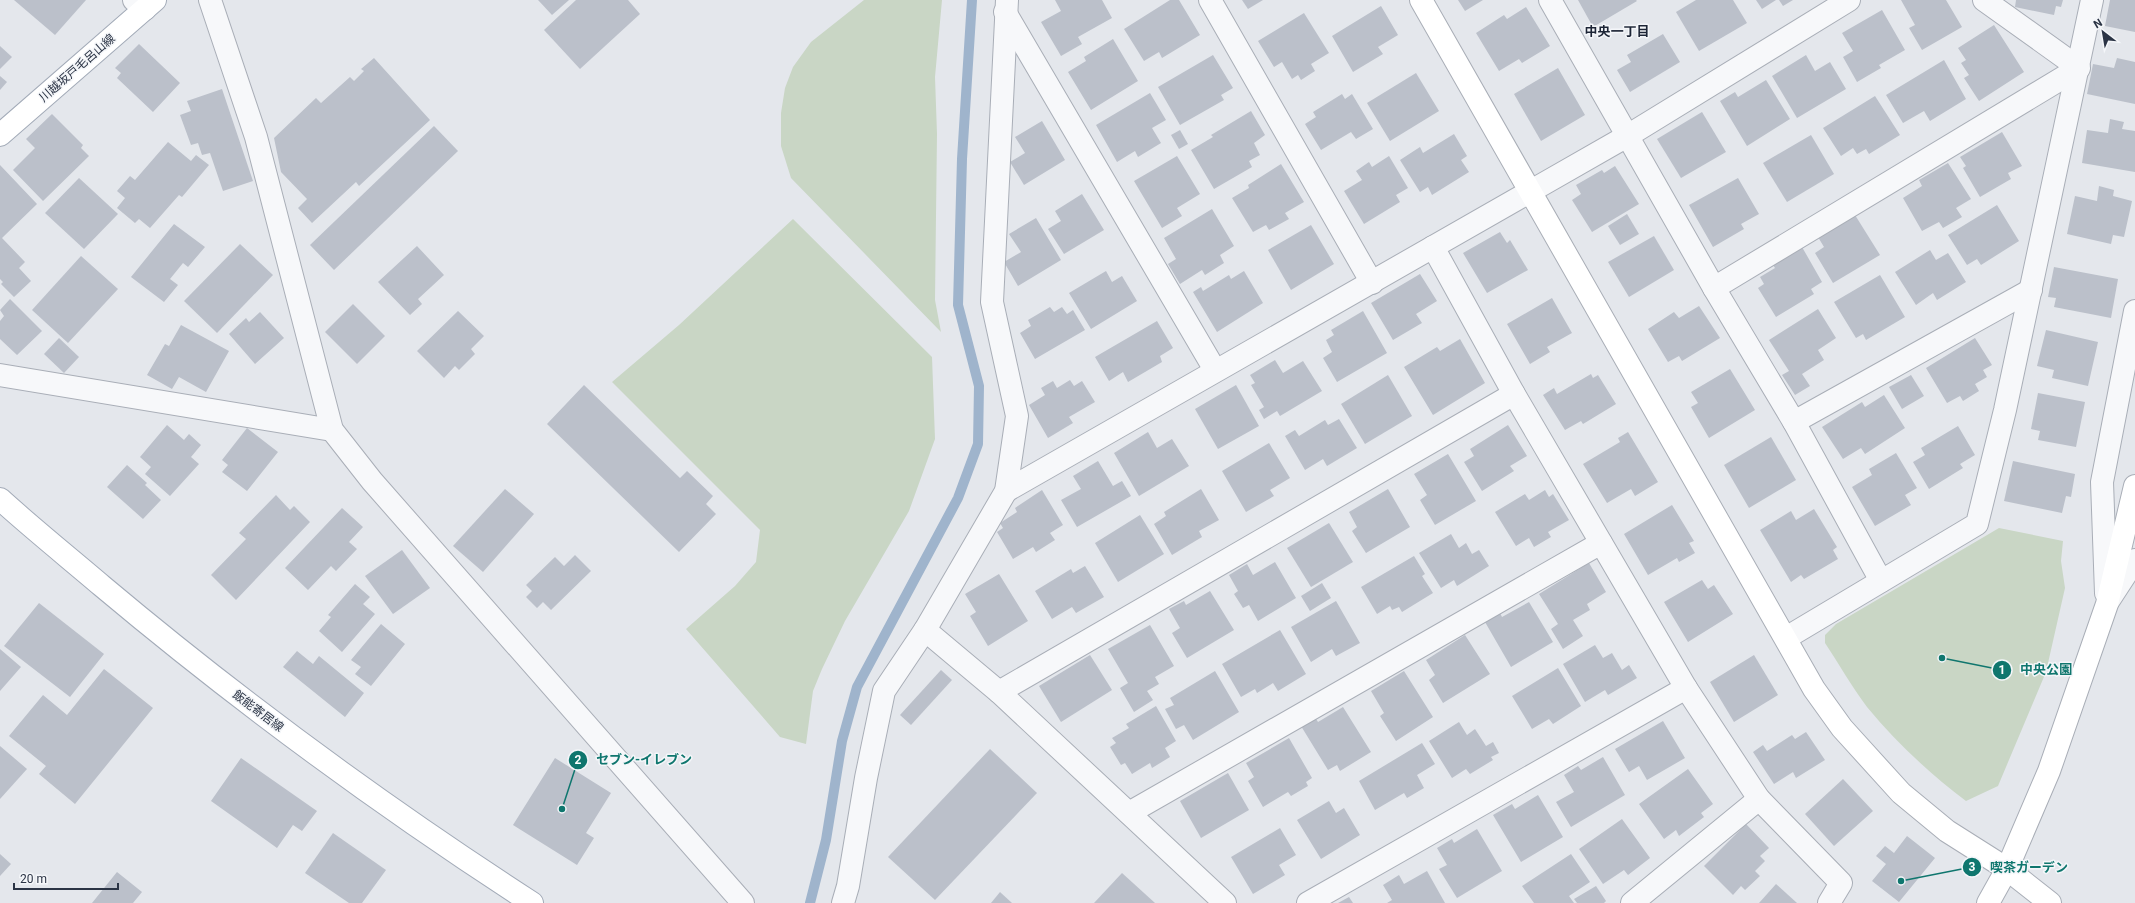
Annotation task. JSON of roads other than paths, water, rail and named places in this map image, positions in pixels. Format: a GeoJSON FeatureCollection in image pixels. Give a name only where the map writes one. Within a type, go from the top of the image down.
{"type":"FeatureCollection","features":[{"type":"Feature","properties":{"kind":"street"},"geometry":{"type":"LineString","coordinates":[[210,0],[256,137],[332,430],[378,487],[743,903]]}},
{"type":"Feature","properties":{"kind":"street"},"geometry":{"type":"LineString","coordinates":[[1210,0],[1372,283]]}},
{"type":"Feature","properties":{"kind":"street"},"geometry":{"type":"LineString","coordinates":[[1421,0],[1814,688],[1842,728],[1872,764],[1901,793],[1947,831],[2007,869],[2050,903]]}},
{"type":"Feature","properties":{"kind":"street"},"geometry":{"type":"LineString","coordinates":[[1550,0],[1714,288],[1794,422],[1881,581]]}},
{"type":"Feature","properties":{"kind":"street"},"geometry":{"type":"LineString","coordinates":[[1006,491],[1215,370],[1372,283],[1628,135],[1849,0]]}},
{"type":"Feature","properties":{"kind":"street"},"geometry":{"type":"LineString","coordinates":[[1984,0],[2079,68]]}},
{"type":"Feature","properties":{"kind":"street"},"geometry":{"type":"LineString","coordinates":[[1786,638],[1977,524],[2005,410],[2079,68],[2092,0]]}},
{"type":"Feature","properties":{"kind":"street","name":"川越坂戸毛呂山線"},"geometry":{"type":"LineString","coordinates":[[0,135],[144,3]]}},
{"type":"Feature","properties":{"kind":"street"},"geometry":{"type":"LineString","coordinates":[[1006,6],[1215,370]]}},
{"type":"Feature","properties":{"kind":"street"},"geometry":{"type":"LineString","coordinates":[[843,903],[848,886],[884,691],[925,630],[1006,491],[1017,416],[992,302],[1006,6]]}},
{"type":"Feature","properties":{"kind":"street"},"geometry":{"type":"LineString","coordinates":[[1714,288],[2079,68]]}},
{"type":"Feature","properties":{"kind":"street"},"geometry":{"type":"LineString","coordinates":[[1433,247],[1514,394],[1686,688],[1759,799],[1841,883],[1828,903]]}},
{"type":"Feature","properties":{"kind":"street"},"geometry":{"type":"LineString","coordinates":[[1794,422],[2031,290]]}},
{"type":"Feature","properties":{"kind":"street"},"geometry":{"type":"LineString","coordinates":[[2106,604],[2102,482],[2135,311]]}},
{"type":"Feature","properties":{"kind":"street"},"geometry":{"type":"LineString","coordinates":[[0,375],[72,385],[332,430]]}},
{"type":"Feature","properties":{"kind":"street"},"geometry":{"type":"LineString","coordinates":[[999,692],[1514,394]]}},
{"type":"Feature","properties":{"kind":"street"},"geometry":{"type":"LineString","coordinates":[[1988,903],[2007,869],[2049,771],[2106,604],[2135,486]]}},
{"type":"Feature","properties":{"kind":"street","name":"飯能寄居線"},"geometry":{"type":"LineString","coordinates":[[0,499],[172,644],[308,749],[451,851],[532,903]]}},
{"type":"Feature","properties":{"kind":"street"},"geometry":{"type":"LineString","coordinates":[[1129,813],[1601,543]]}},
{"type":"Feature","properties":{"kind":"street"},"geometry":{"type":"LineString","coordinates":[[2106,604],[2135,560]]}},
{"type":"Feature","properties":{"kind":"street"},"geometry":{"type":"LineString","coordinates":[[925,630],[999,692],[1225,903]]}},
{"type":"Feature","properties":{"kind":"street"},"geometry":{"type":"LineString","coordinates":[[1308,903],[1686,688]]}},
{"type":"Feature","properties":{"kind":"street"},"geometry":{"type":"LineString","coordinates":[[1632,903],[1759,799]]}},
{"type":"Feature","properties":{"kind":"waterway"},"geometry":{"type":"LineString","coordinates":[[810,903],[826,840],[842,741],[857,687],[958,498],[978,444],[979,386],[958,305],[962,159],[972,0]]}},
{"type":"Feature","properties":{"kind":"place","name":"中央公園"},"geometry":{"type":"Point","coordinates":[1942,658]}},
{"type":"Feature","properties":{"kind":"place","name":"セブン-イレブン"},"geometry":{"type":"Point","coordinates":[562,809]}},
{"type":"Feature","properties":{"kind":"place","name":"喫茶ガーデン"},"geometry":{"type":"Point","coordinates":[1901,881]}},
{"type":"Feature","properties":{"kind":"district","name":"中央一丁目"},"geometry":{"type":"Point","coordinates":[1617,31]}}]}
